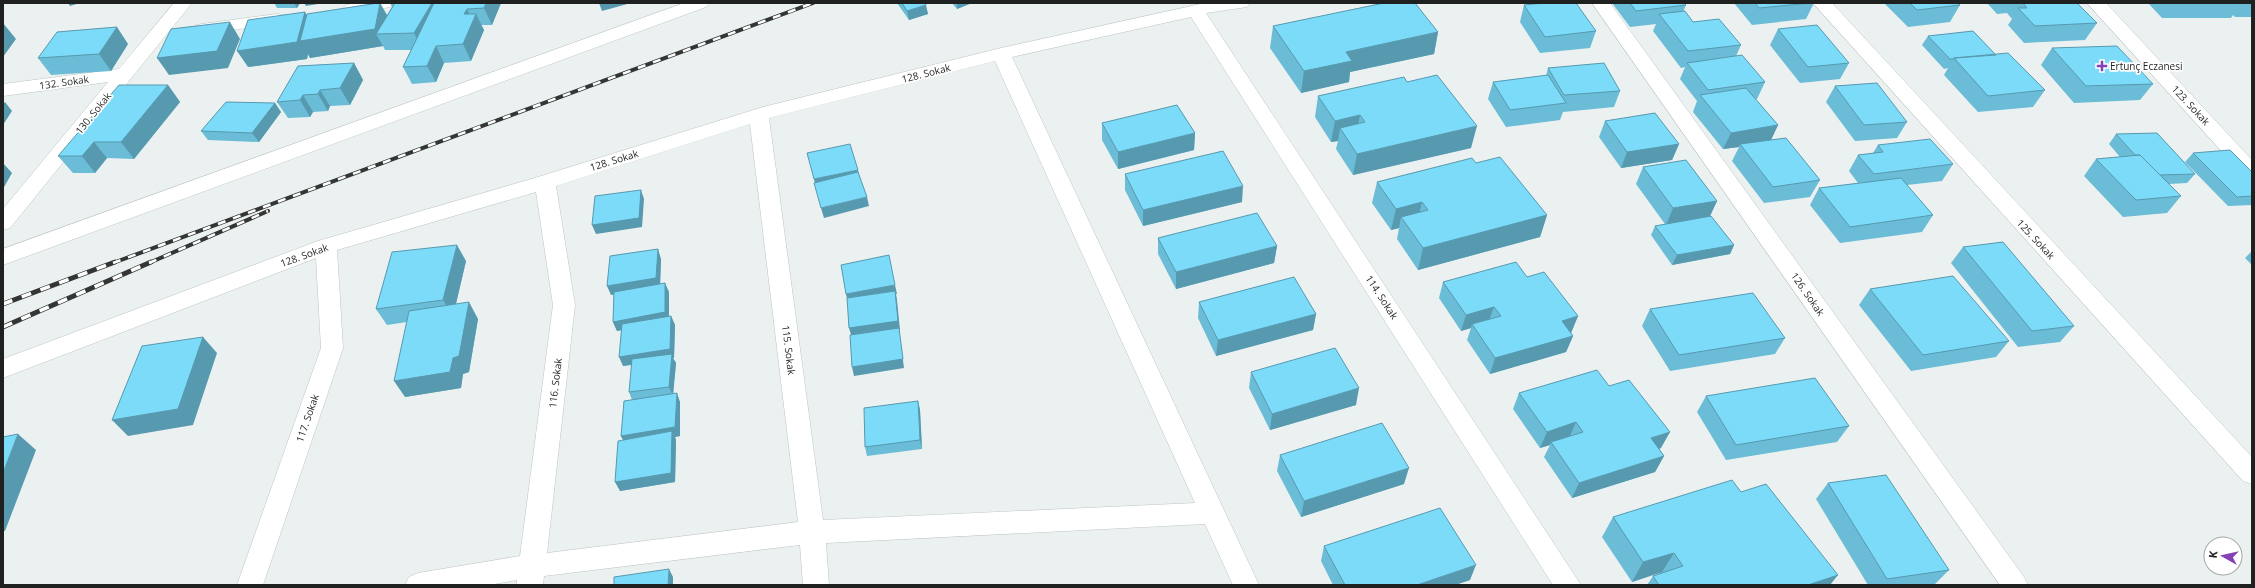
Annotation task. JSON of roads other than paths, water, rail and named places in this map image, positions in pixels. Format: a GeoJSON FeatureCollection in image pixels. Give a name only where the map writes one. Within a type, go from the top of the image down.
{"type":"FeatureCollection","features":[{"type":"Feature","properties":{"kind":"street","name":"130. Sokak"},"geometry":{"type":"LineString","coordinates":[[3,223],[183,3]]}},
{"type":"Feature","properties":{"kind":"street"},"geometry":{"type":"LineString","coordinates":[[336,11],[384,3]]}},
{"type":"Feature","properties":{"kind":"street"},"geometry":{"type":"LineString","coordinates":[[3,257],[700,3]]}},
{"type":"Feature","properties":{"kind":"street","name":"128. Sokak"},"geometry":{"type":"LineString","coordinates":[[3,370],[326,246],[545,182],[759,115],[1001,54],[1195,10],[1240,3]]}},
{"type":"Feature","properties":{"kind":"street","name":"126. Sokak"},"geometry":{"type":"LineString","coordinates":[[1601,3],[2015,585]]}},
{"type":"Feature","properties":{"kind":"street","name":"125. Sokak"},"geometry":{"type":"LineString","coordinates":[[1822,3],[2252,474]]}},
{"type":"Feature","properties":{"kind":"street","name":"123. Sokak"},"geometry":{"type":"LineString","coordinates":[[2096,3],[2252,172]]}},
{"type":"Feature","properties":{"kind":"street","name":"114. Sokak"},"geometry":{"type":"LineString","coordinates":[[1195,10],[1568,585]]}},
{"type":"Feature","properties":{"kind":"street"},"geometry":{"type":"LineString","coordinates":[[157,35],[298,16]]}},
{"type":"Feature","properties":{"kind":"street"},"geometry":{"type":"LineString","coordinates":[[1001,54],[1246,585]]}},
{"type":"Feature","properties":{"kind":"street","name":"132. Sokak"},"geometry":{"type":"LineString","coordinates":[[3,90],[124,74]]}},
{"type":"Feature","properties":{"kind":"street","name":"115. Sokak"},"geometry":{"type":"LineString","coordinates":[[759,115],[812,532],[816,585]]}},
{"type":"Feature","properties":{"kind":"street","name":"116. Sokak"},"geometry":{"type":"LineString","coordinates":[[531,576],[564,306],[545,182]]}},
{"type":"Feature","properties":{"kind":"street","name":"117. Sokak"},"geometry":{"type":"LineString","coordinates":[[250,585],[332,348],[326,246]]}},
{"type":"Feature","properties":{"kind":"street"},"geometry":{"type":"LineString","coordinates":[[418,585],[531,576],[812,532],[1212,513]]}},
{"type":"Feature","properties":{"kind":"railway"},"geometry":{"type":"LineString","coordinates":[[113,263],[813,3]]}},
{"type":"Feature","properties":{"kind":"railway"},"geometry":{"type":"LineString","coordinates":[[149,263],[268,211]]}},
{"type":"Feature","properties":{"kind":"railway"},"geometry":{"type":"LineString","coordinates":[[3,304],[115,262]]}},
{"type":"Feature","properties":{"kind":"railway"},"geometry":{"type":"LineString","coordinates":[[3,327],[151,262]]}},
{"type":"Feature","properties":{"kind":"place","name":"Ertunç Eczanesi"},"geometry":{"type":"Point","coordinates":[2102,66]}}]}
